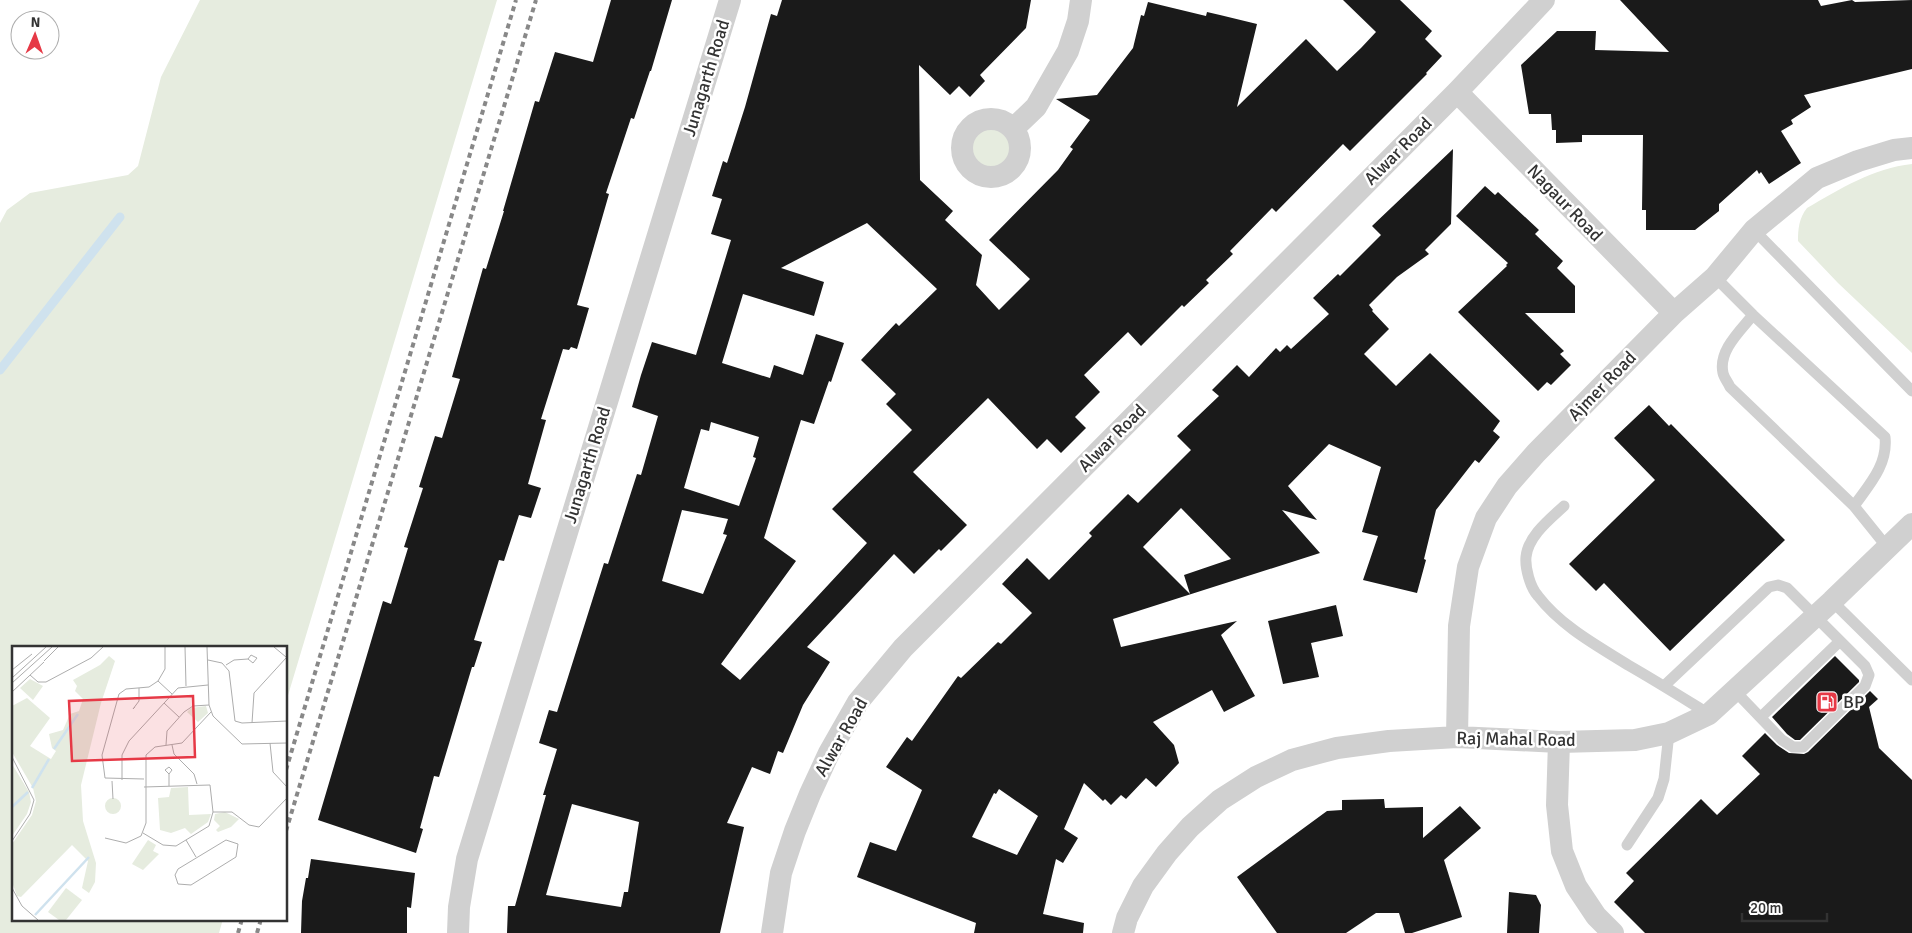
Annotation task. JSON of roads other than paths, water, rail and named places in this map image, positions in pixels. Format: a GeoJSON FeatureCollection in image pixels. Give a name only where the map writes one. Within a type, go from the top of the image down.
{"type":"FeatureCollection","features":[{"type":"Feature","properties":{"kind":"street","name":"Junagarth Road"},"geometry":{"type":"LineString","coordinates":[[458,933],[459,907],[467,859],[730,0]]}},
{"type":"Feature","properties":{"kind":"street"},"geometry":{"type":"LineString","coordinates":[[1013,129],[1036,108],[1068,51],[1078,21],[1080,0]]}},
{"type":"Feature","properties":{"kind":"street","name":"Alwar Road"},"geometry":{"type":"LineString","coordinates":[[772,933],[781,874],[794,831],[829,753],[858,702],[903,648],[1457,92],[1544,0]]}},
{"type":"Feature","properties":{"kind":"street","name":"Nagaur Road"},"geometry":{"type":"LineString","coordinates":[[1457,92],[1674,313]]}},
{"type":"Feature","properties":{"kind":"street","name":"Ajmer Road"},"geometry":{"type":"LineString","coordinates":[[1457,737],[1458,626],[1468,567],[1486,518],[1507,486],[1536,453],[1674,313],[1715,276],[1754,230],[1817,178],[1858,161],[1894,150],[1912,148]]}},
{"type":"Feature","properties":{"kind":"street","name":"Raj Mahal Road"},"geometry":{"type":"LineString","coordinates":[[1123,933],[1127,918],[1143,886],[1167,853],[1190,827],[1220,800],[1256,777],[1292,760],[1337,748],[1389,741],[1457,737],[1558,742],[1635,740],[1669,733],[1710,714],[1912,524]]}},
{"type":"Feature","properties":{"kind":"street"},"geometry":{"type":"LineString","coordinates":[[1558,742],[1557,805],[1562,851],[1576,886],[1596,916],[1613,933]]}},
{"type":"Feature","properties":{"kind":"lane"},"geometry":{"type":"LineString","coordinates":[[1754,230],[1912,391]]}},
{"type":"Feature","properties":{"kind":"lane"},"geometry":{"type":"LineString","coordinates":[[1715,276],[1752,315],[1885,437],[1884,459],[1876,475],[1854,506]]}},
{"type":"Feature","properties":{"kind":"lane"},"geometry":{"type":"LineString","coordinates":[[1752,315],[1729,346],[1722,360],[1723,374],[1730,387],[1854,506],[1887,548]]}},
{"type":"Feature","properties":{"kind":"lane"},"geometry":{"type":"LineString","coordinates":[[1564,506],[1542,527],[1530,543],[1526,557],[1527,566],[1536,595],[1557,617],[1591,642],[1710,714]]}},
{"type":"Feature","properties":{"kind":"lane"},"geometry":{"type":"LineString","coordinates":[[1664,686],[1769,587],[1778,585],[1787,588],[1865,666],[1869,675],[1865,686],[1803,747],[1793,747],[1782,740],[1735,691]]}},
{"type":"Feature","properties":{"kind":"lane"},"geometry":{"type":"LineString","coordinates":[[1832,601],[1912,680]]}},
{"type":"Feature","properties":{"kind":"lane"},"geometry":{"type":"LineString","coordinates":[[1761,717],[1840,642]]}},
{"type":"Feature","properties":{"kind":"lane"},"geometry":{"type":"LineString","coordinates":[[1628,845],[1658,798],[1664,779],[1669,733]]}},
{"type":"Feature","properties":{"kind":"waterway"},"geometry":{"type":"LineString","coordinates":[[0,370],[120,217]]}},
{"type":"Feature","properties":{"kind":"railway"},"geometry":{"type":"LineString","coordinates":[[288,763],[516,0]]}},
{"type":"Feature","properties":{"kind":"railway"},"geometry":{"type":"LineString","coordinates":[[288,824],[536,0]]}},
{"type":"Feature","properties":{"kind":"railway"},"geometry":{"type":"LineString","coordinates":[[238,933],[242,920]]}},
{"type":"Feature","properties":{"kind":"railway"},"geometry":{"type":"LineString","coordinates":[[257,933],[261,920]]}},
{"type":"Feature","properties":{"kind":"place","name":"BP"},"geometry":{"type":"Point","coordinates":[1827,702]}}]}
